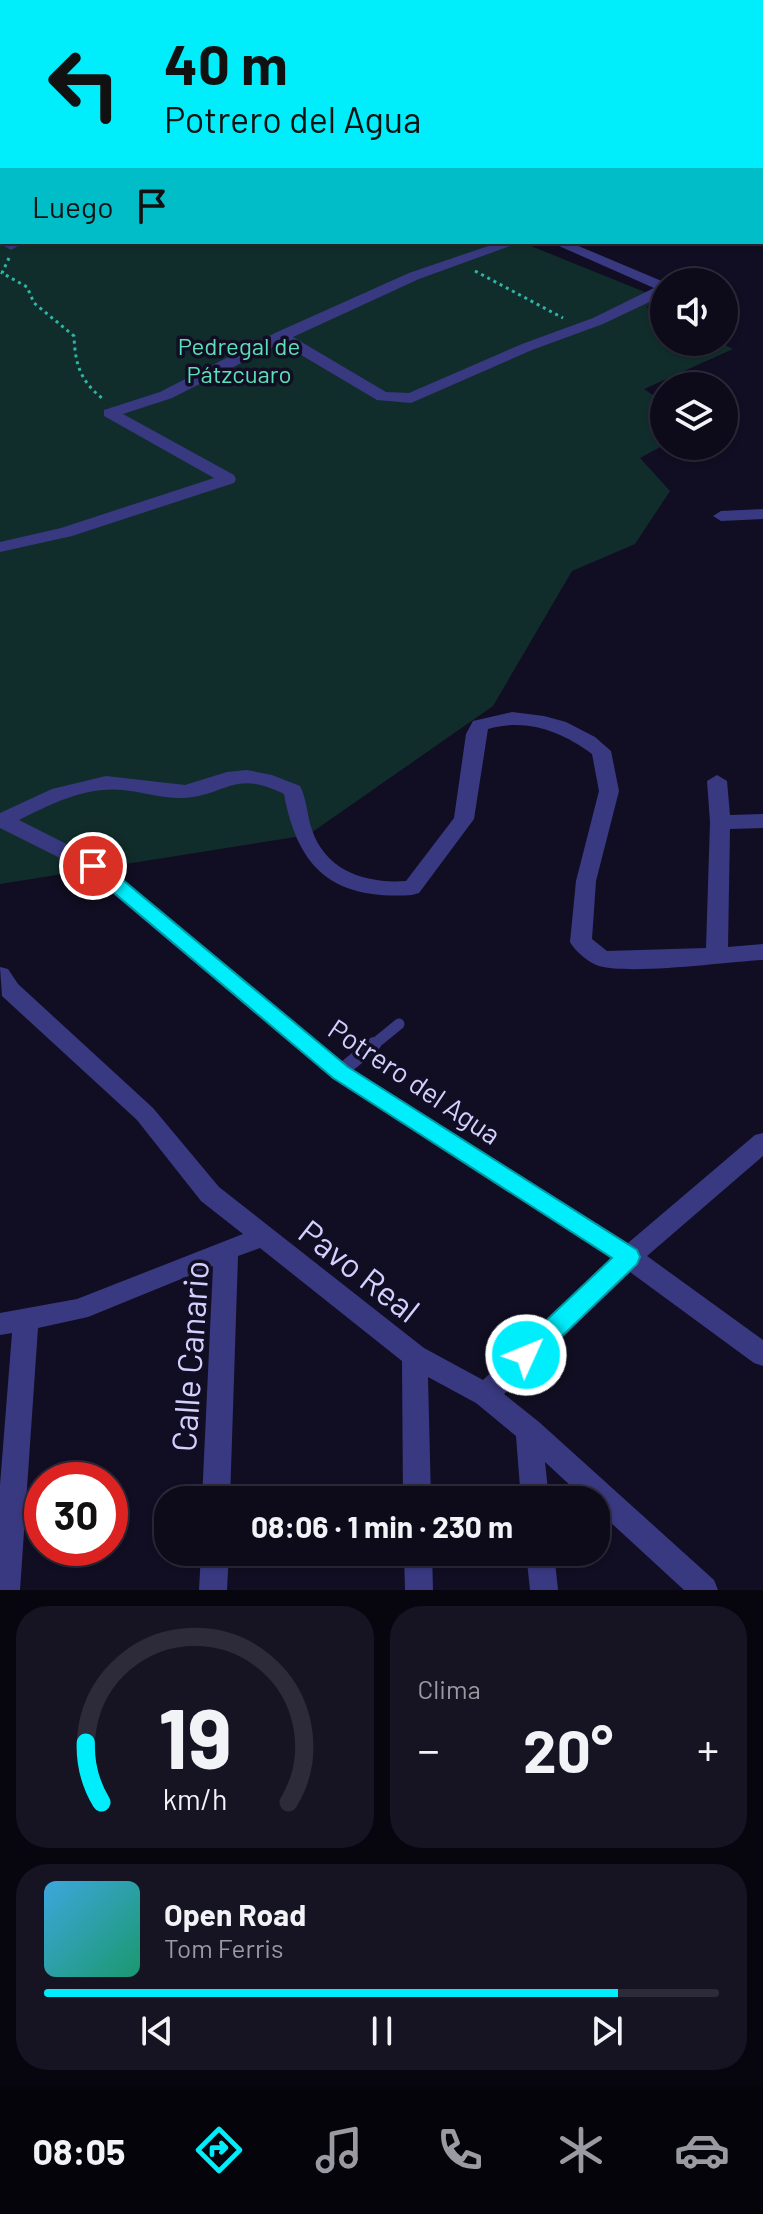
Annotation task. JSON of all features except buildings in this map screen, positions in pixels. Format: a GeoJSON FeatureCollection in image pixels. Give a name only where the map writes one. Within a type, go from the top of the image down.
{"type":"FeatureCollection","features":[{"type":"Feature","properties":{"kind":"street"},"geometry":{"type":"LineString","coordinates":[[110,413],[166,395],[280,336],[457,259],[507,244]]}},
{"type":"Feature","properties":{"kind":"street"},"geometry":{"type":"LineString","coordinates":[[562,244],[650,282]]}},
{"type":"Feature","properties":{"kind":"street"},"geometry":{"type":"LineString","coordinates":[[280,336],[383,397],[411,398],[598,321],[650,295]]}},
{"type":"Feature","properties":{"kind":"street"},"geometry":{"type":"LineString","coordinates":[[0,547],[66,532],[228,479],[110,413]]}},
{"type":"Feature","properties":{"kind":"street"},"geometry":{"type":"LineString","coordinates":[[721,516],[763,514]]}},
{"type":"Feature","properties":{"kind":"street"},"geometry":{"type":"LineString","coordinates":[[1,820],[85,786],[120,783],[150,790],[193,790],[219,780],[252,775],[275,781],[293,791],[303,835],[318,861],[336,874],[356,885],[383,891],[412,888],[464,819],[476,734],[480,725],[497,719],[559,724],[584,736],[601,751],[609,791],[586,881],[581,942],[602,959],[640,960],[763,952]]}},
{"type":"Feature","properties":{"kind":"street"},"geometry":{"type":"LineString","coordinates":[[717,781],[720,822],[717,955]]}},
{"type":"Feature","properties":{"kind":"street","name":"Potrero del Agua"},"geometry":{"type":"LineString","coordinates":[[1,820],[93,866],[340,1072],[629,1257],[763,1355]]}},
{"type":"Feature","properties":{"kind":"street"},"geometry":{"type":"LineString","coordinates":[[720,822],[763,821]]}},
{"type":"Feature","properties":{"kind":"street","name":"Pavo Real"},"geometry":{"type":"LineString","coordinates":[[0,975],[10,990],[145,1114],[210,1194],[415,1356],[485,1395],[529,1430],[704,1590]]}},
{"type":"Feature","properties":{"kind":"street"},"geometry":{"type":"LineString","coordinates":[[485,1395],[629,1257],[763,1142]]}},
{"type":"Feature","properties":{"kind":"street","name":"Calle Canario"},"geometry":{"type":"LineString","coordinates":[[217,1486],[226,1250],[262,1237]]}},
{"type":"Feature","properties":{"kind":"street"},"geometry":{"type":"LineString","coordinates":[[6,1590],[13,1322],[79,1309],[226,1250]]}},
{"type":"Feature","properties":{"kind":"street"},"geometry":{"type":"LineString","coordinates":[[415,1356],[417,1486]]}},
{"type":"Feature","properties":{"kind":"street"},"geometry":{"type":"LineString","coordinates":[[529,1430],[534,1486]]}},
{"type":"Feature","properties":{"kind":"street"},"geometry":{"type":"LineString","coordinates":[[213,1590],[214,1566]]}},
{"type":"Feature","properties":{"kind":"street"},"geometry":{"type":"LineString","coordinates":[[418,1566],[419,1590]]}},
{"type":"Feature","properties":{"kind":"street"},"geometry":{"type":"LineString","coordinates":[[541,1566],[544,1590]]}},
{"type":"Feature","properties":{"kind":"lane"},"geometry":{"type":"LineString","coordinates":[[340,1072],[399,1024]]}},
{"type":"Feature","properties":{"kind":"path"},"geometry":{"type":"LineString","coordinates":[[15,244],[2,273],[27,287],[34,303],[74,336],[74,359],[78,372],[87,387],[105,400],[110,413]]}},
{"type":"Feature","properties":{"kind":"path"},"geometry":{"type":"LineString","coordinates":[[457,259],[579,327]]}},
{"type":"Feature","properties":{"kind":"green space","name":"Pedregal de Pátzcuaro"},"geometry":{"type":"Polygon","coordinates":[[[0,244],[526,244],[650,294],[650,305],[646,307],[650,309],[650,356],[717,356],[682,372],[650,372],[650,386],[644,389],[650,393],[650,453],[640,458],[670,491],[635,544],[572,571],[493,706],[308,835],[0,884],[0,244]]]}},
{"type":"Feature","properties":{"kind":"route"},"geometry":{"type":"LineString","coordinates":[[93,866],[340,1072],[629,1257],[526,1355]]}}]}
